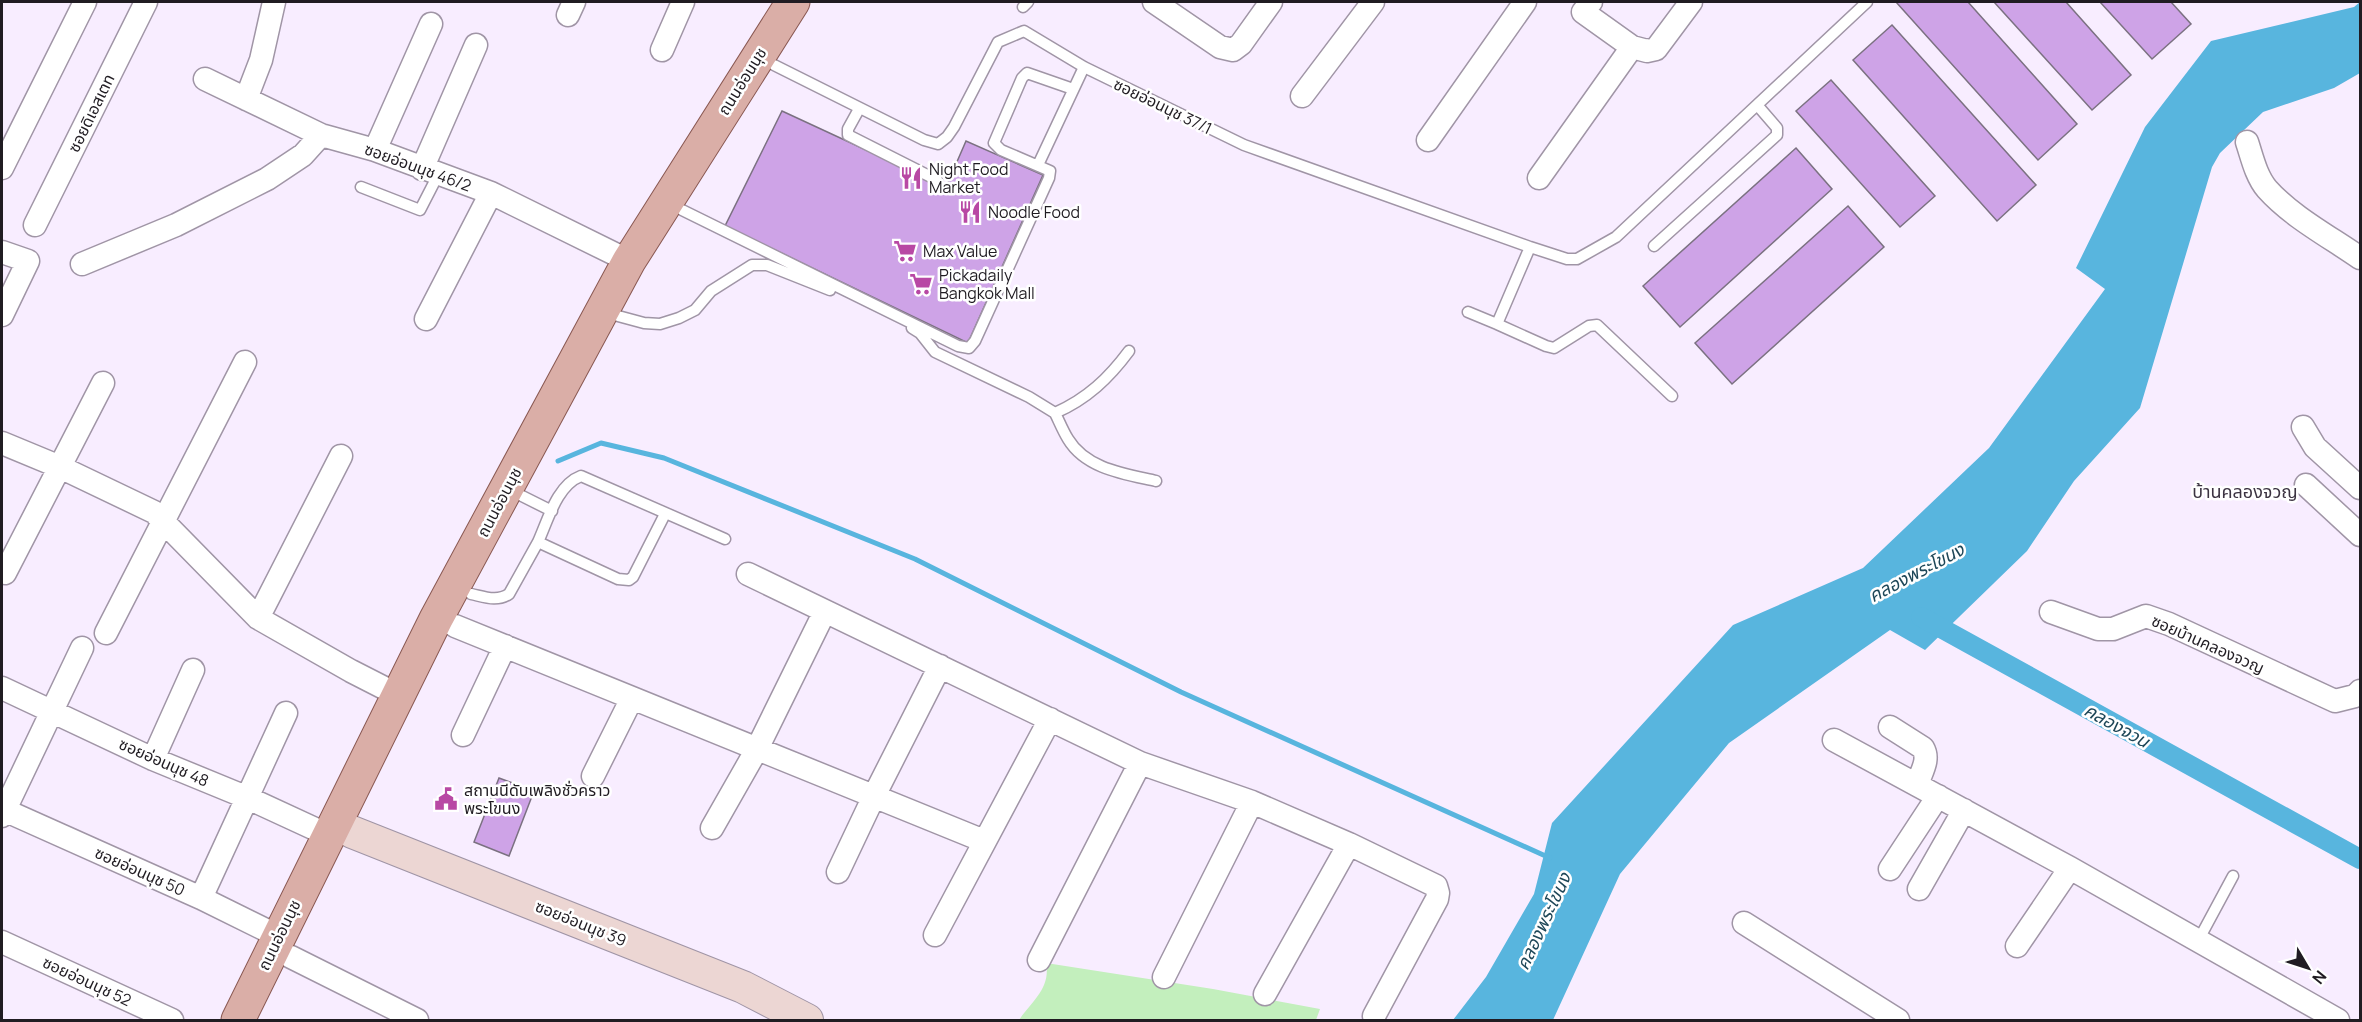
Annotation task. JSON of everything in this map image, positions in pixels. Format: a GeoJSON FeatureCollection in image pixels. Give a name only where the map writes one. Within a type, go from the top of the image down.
{"type":"FeatureCollection","features":[{"type":"Feature","properties":{"kind":"main road","name":"ถนนอ่อนนุช"},"geometry":{"type":"LineString","coordinates":[[238,1020],[284,947],[446,623],[636,265],[793,2]]}},
{"type":"Feature","properties":{"kind":"main road","name":"ถนนอ่อนนุช"},"geometry":{"type":"LineString","coordinates":[[446,623],[471,594],[618,316],[636,265],[682,210],[814,2]]}},
{"type":"Feature","properties":{"kind":"main road","name":"ถนนอ่อนนุช"},"geometry":{"type":"LineString","coordinates":[[259,1020],[284,947]]}},
{"type":"Feature","properties":{"kind":"street"},"geometry":{"type":"LineString","coordinates":[[2,168],[85,2]]}},
{"type":"Feature","properties":{"kind":"street","name":"ซอยดิเอสเตท"},"geometry":{"type":"LineString","coordinates":[[35,225],[146,2]]}},
{"type":"Feature","properties":{"kind":"street"},"geometry":{"type":"LineString","coordinates":[[246,99],[261,60],[274,2]]}},
{"type":"Feature","properties":{"kind":"street"},"geometry":{"type":"LineString","coordinates":[[662,50],[683,2]]}},
{"type":"Feature","properties":{"kind":"street"},"geometry":{"type":"LineString","coordinates":[[1154,2],[1220,47],[1233,50],[1241,44],[1271,2]]}},
{"type":"Feature","properties":{"kind":"street"},"geometry":{"type":"LineString","coordinates":[[1302,96],[1373,2]]}},
{"type":"Feature","properties":{"kind":"street"},"geometry":{"type":"LineString","coordinates":[[1428,140],[1525,2]]}},
{"type":"Feature","properties":{"kind":"street"},"geometry":{"type":"LineString","coordinates":[[1581,5],[1632,48],[1647,51],[1656,49],[1691,2]]}},
{"type":"Feature","properties":{"kind":"street"},"geometry":{"type":"LineString","coordinates":[[375,150],[431,24]]}},
{"type":"Feature","properties":{"kind":"street"},"geometry":{"type":"LineString","coordinates":[[430,172],[476,45]]}},
{"type":"Feature","properties":{"kind":"street"},"geometry":{"type":"LineString","coordinates":[[1539,178],[1632,48]]}},
{"type":"Feature","properties":{"kind":"street","name":"ซอยอ่อนนุช 46/2"},"geometry":{"type":"LineString","coordinates":[[205,79],[321,135],[375,150],[490,193],[636,265]]}},
{"type":"Feature","properties":{"kind":"street"},"geometry":{"type":"LineString","coordinates":[[81,264],[176,225],[267,179],[303,155],[321,135]]}},
{"type":"Feature","properties":{"kind":"street"},"geometry":{"type":"LineString","coordinates":[[2247,142],[2258,173],[2267,189],[2306,220],[2361,258]]}},
{"type":"Feature","properties":{"kind":"street"},"geometry":{"type":"LineString","coordinates":[[426,319],[490,193]]}},
{"type":"Feature","properties":{"kind":"street"},"geometry":{"type":"LineString","coordinates":[[2,252],[28,261],[2,315]]}},
{"type":"Feature","properties":{"kind":"street"},"geometry":{"type":"LineString","coordinates":[[106,633],[245,362]]}},
{"type":"Feature","properties":{"kind":"street"},"geometry":{"type":"LineString","coordinates":[[5,573],[103,382]]}},
{"type":"Feature","properties":{"kind":"street"},"geometry":{"type":"LineString","coordinates":[[2303,427],[2315,447],[2361,488]]}},
{"type":"Feature","properties":{"kind":"street"},"geometry":{"type":"LineString","coordinates":[[2,443],[60,467],[154,512],[258,618],[351,671],[408,699]]}},
{"type":"Feature","properties":{"kind":"street"},"geometry":{"type":"LineString","coordinates":[[258,618],[341,456]]}},
{"type":"Feature","properties":{"kind":"street"},"geometry":{"type":"LineString","coordinates":[[2306,485],[2361,535]]}},
{"type":"Feature","properties":{"kind":"street"},"geometry":{"type":"LineString","coordinates":[[748,574],[1140,763],[1252,802],[1436,886],[1437,899],[1374,1016]]}},
{"type":"Feature","properties":{"kind":"street"},"geometry":{"type":"LineString","coordinates":[[712,828],[757,749],[825,611]]}},
{"type":"Feature","properties":{"kind":"street","name":"ซอยบ้านคลองจวญ"},"geometry":{"type":"LineString","coordinates":[[2051,612],[2102,629],[2113,629],[2146,616],[2169,624],[2335,701],[2355,696],[2361,691]]}},
{"type":"Feature","properties":{"kind":"street"},"geometry":{"type":"LineString","coordinates":[[446,623],[984,841]]}},
{"type":"Feature","properties":{"kind":"street"},"geometry":{"type":"LineString","coordinates":[[462,735],[506,646]]}},
{"type":"Feature","properties":{"kind":"street"},"geometry":{"type":"LineString","coordinates":[[2,812],[82,648]]}},
{"type":"Feature","properties":{"kind":"street"},"geometry":{"type":"LineString","coordinates":[[838,872],[940,666]]}},
{"type":"Feature","properties":{"kind":"street"},"geometry":{"type":"LineString","coordinates":[[153,759],[193,670]]}},
{"type":"Feature","properties":{"kind":"street","name":"ซอยอ่อนนุช 48"},"geometry":{"type":"LineString","coordinates":[[2,688],[153,759],[340,833]]}},
{"type":"Feature","properties":{"kind":"street"},"geometry":{"type":"LineString","coordinates":[[594,776],[632,698]]}},
{"type":"Feature","properties":{"kind":"street"},"geometry":{"type":"LineString","coordinates":[[201,898],[286,714]]}},
{"type":"Feature","properties":{"kind":"street"},"geometry":{"type":"LineString","coordinates":[[935,935],[1050,719]]}},
{"type":"Feature","properties":{"kind":"street"},"geometry":{"type":"LineString","coordinates":[[1890,727],[1923,748],[1926,753],[1927,759],[1917,784]]}},
{"type":"Feature","properties":{"kind":"street"},"geometry":{"type":"LineString","coordinates":[[1834,740],[2070,868],[2338,1020]]}},
{"type":"Feature","properties":{"kind":"street"},"geometry":{"type":"LineString","coordinates":[[1039,960],[1140,763]]}},
{"type":"Feature","properties":{"kind":"street"},"geometry":{"type":"LineString","coordinates":[[1890,869],[1938,796]]}},
{"type":"Feature","properties":{"kind":"street"},"geometry":{"type":"LineString","coordinates":[[1164,977],[1252,802]]}},
{"type":"Feature","properties":{"kind":"street"},"geometry":{"type":"LineString","coordinates":[[1919,889],[1964,810]]}},
{"type":"Feature","properties":{"kind":"street","name":"ซอยอ่อนนุช 50"},"geometry":{"type":"LineString","coordinates":[[2,812],[201,898],[284,947],[417,1020]]}},
{"type":"Feature","properties":{"kind":"street","name":"ซอยอ่อนนุช 39"},"geometry":{"type":"LineString","coordinates":[[340,833],[743,987],[806,1020]]}},
{"type":"Feature","properties":{"kind":"street"},"geometry":{"type":"LineString","coordinates":[[1265,994],[1348,844]]}},
{"type":"Feature","properties":{"kind":"street"},"geometry":{"type":"LineString","coordinates":[[2017,946],[2070,868]]}},
{"type":"Feature","properties":{"kind":"street"},"geometry":{"type":"LineString","coordinates":[[1744,923],[1898,1020]]}},
{"type":"Feature","properties":{"kind":"street","name":"ซอยอ่อนนุช 52"},"geometry":{"type":"LineString","coordinates":[[2,942],[172,1020]]}},
{"type":"Feature","properties":{"kind":"lane","name":"ซอยอ่อนนุช 37/1"},"geometry":{"type":"LineString","coordinates":[[774,65],[924,141],[938,144],[954,127],[998,42],[1024,31],[1084,67],[1244,145],[1530,247],[1577,260],[1616,237],[1867,2]]}},
{"type":"Feature","properties":{"kind":"lane"},"geometry":{"type":"LineString","coordinates":[[1038,165],[1084,67]]}},
{"type":"Feature","properties":{"kind":"lane"},"geometry":{"type":"LineString","coordinates":[[682,210],[958,346],[969,348],[975,341],[1049,178],[1050,171],[1001,150],[994,143],[1022,78],[1027,73],[1073,89]]}},
{"type":"Feature","properties":{"kind":"lane"},"geometry":{"type":"LineString","coordinates":[[1654,246],[1777,135],[1777,128],[1758,106]]}},
{"type":"Feature","properties":{"kind":"lane"},"geometry":{"type":"LineString","coordinates":[[859,109],[848,129],[848,135],[937,180]]}},
{"type":"Feature","properties":{"kind":"lane"},"geometry":{"type":"LineString","coordinates":[[362,187],[420,210],[430,172]]}},
{"type":"Feature","properties":{"kind":"lane"},"geometry":{"type":"LineString","coordinates":[[1497,324],[1530,247]]}},
{"type":"Feature","properties":{"kind":"lane"},"geometry":{"type":"LineString","coordinates":[[618,316],[644,323],[660,324],[679,318],[695,310],[711,291],[736,273],[752,265],[767,266],[834,291],[897,320],[920,333],[935,352],[1029,397],[1055,413],[1069,441],[1091,461],[1108,470],[1156,481]]}},
{"type":"Feature","properties":{"kind":"lane"},"geometry":{"type":"LineString","coordinates":[[1468,312],[1550,348],[1560,345],[1592,324],[1597,325],[1672,396]]}},
{"type":"Feature","properties":{"kind":"lane"},"geometry":{"type":"LineString","coordinates":[[1055,413],[1079,402],[1114,372],[1129,351]]}},
{"type":"Feature","properties":{"kind":"lane"},"geometry":{"type":"LineString","coordinates":[[471,594],[495,599],[502,599],[509,594],[568,482],[581,476],[725,539]]}},
{"type":"Feature","properties":{"kind":"lane"},"geometry":{"type":"LineString","coordinates":[[522,496],[552,511]]}},
{"type":"Feature","properties":{"kind":"lane"},"geometry":{"type":"LineString","coordinates":[[537,542],[618,579],[629,580],[633,577],[665,514]]}},
{"type":"Feature","properties":{"kind":"lane"},"geometry":{"type":"LineString","coordinates":[[2198,941],[2233,876]]}},
{"type":"Feature","properties":{"kind":"green space"},"geometry":{"type":"Polygon","coordinates":[[[1046,963],[1213,989],[1320,1009],[1316,1020],[1019,1020],[1043,987],[1047,972],[1046,963]]]}},
{"type":"Feature","properties":{"kind":"water","name":"คลองพระโขนง"},"geometry":{"type":"Polygon","coordinates":[[[2360,2],[2360,73],[2334,88],[2263,112],[2220,153],[2212,167],[2140,408],[2074,481],[2027,551],[1925,650],[1890,630],[1729,743],[1620,874],[1553,1020],[1453,1020],[1486,977],[1534,894],[1552,823],[1733,625],[1863,568],[1989,448],[2105,289],[2076,268],[2145,127],[2211,41],[2354,7],[2360,2]]]}},
{"type":"Feature","properties":{"kind":"building"},"geometry":{"type":"Polygon","coordinates":[[[1896,2],[1968,2],[2077,124],[2038,160],[1896,2]]]}},
{"type":"Feature","properties":{"kind":"building"},"geometry":{"type":"Polygon","coordinates":[[[1994,2],[2066,2],[2131,75],[2092,110],[1994,2]]]}},
{"type":"Feature","properties":{"kind":"building"},"geometry":{"type":"Polygon","coordinates":[[[2100,2],[2171,2],[2191,24],[2152,59],[2100,2]]]}},
{"type":"Feature","properties":{"kind":"building"},"geometry":{"type":"Polygon","coordinates":[[[1892,25],[2036,185],[1997,221],[1853,60],[1892,25]]]}},
{"type":"Feature","properties":{"kind":"building"},"geometry":{"type":"Polygon","coordinates":[[[1831,80],[1935,196],[1900,227],[1796,111],[1831,80]]]}},
{"type":"Feature","properties":{"kind":"building","name":"Pickadaily Bangkok Mall"},"geometry":{"type":"Polygon","coordinates":[[[782,111],[946,187],[966,141],[1043,175],[968,343],[725,226],[782,111]]]}},
{"type":"Feature","properties":{"kind":"building"},"geometry":{"type":"Polygon","coordinates":[[[1796,148],[1832,189],[1680,327],[1643,286],[1796,148]]]}},
{"type":"Feature","properties":{"kind":"building"},"geometry":{"type":"Polygon","coordinates":[[[1848,206],[1884,247],[1732,384],[1695,343],[1848,206]]]}},
{"type":"Feature","properties":{"kind":"building"},"geometry":{"type":"Polygon","coordinates":[[[499,778],[534,791],[509,856],[474,842],[499,778]]]}},
{"type":"Feature","properties":{"kind":"waterway"},"geometry":{"type":"LineString","coordinates":[[558,461],[601,443],[664,458],[915,559],[1181,692],[1550,858]]}},
{"type":"Feature","properties":{"kind":"waterway","name":"คลองจวน"},"geometry":{"type":"LineString","coordinates":[[1921,617],[2360,859]]}},
{"type":"Feature","properties":{"kind":"place","name":"Night Food Market"},"geometry":{"type":"Point","coordinates":[911,178]}},
{"type":"Feature","properties":{"kind":"place","name":"Noodle Food"},"geometry":{"type":"Point","coordinates":[970,212]}},
{"type":"Feature","properties":{"kind":"place","name":"Max Value"},"geometry":{"type":"Point","coordinates":[905,251]}},
{"type":"Feature","properties":{"kind":"place","name":"Pickadaily Bangkok Mall"},"geometry":{"type":"Point","coordinates":[921,284]}},
{"type":"Feature","properties":{"kind":"place","name":"สถานนีดับเพลิงชั่วคราว พระโขนง"},"geometry":{"type":"Point","coordinates":[446,799]}},
{"type":"Feature","properties":{"kind":"district","name":"บ้านคลองจวญ"},"geometry":{"type":"Point","coordinates":[2245,491]}}]}
